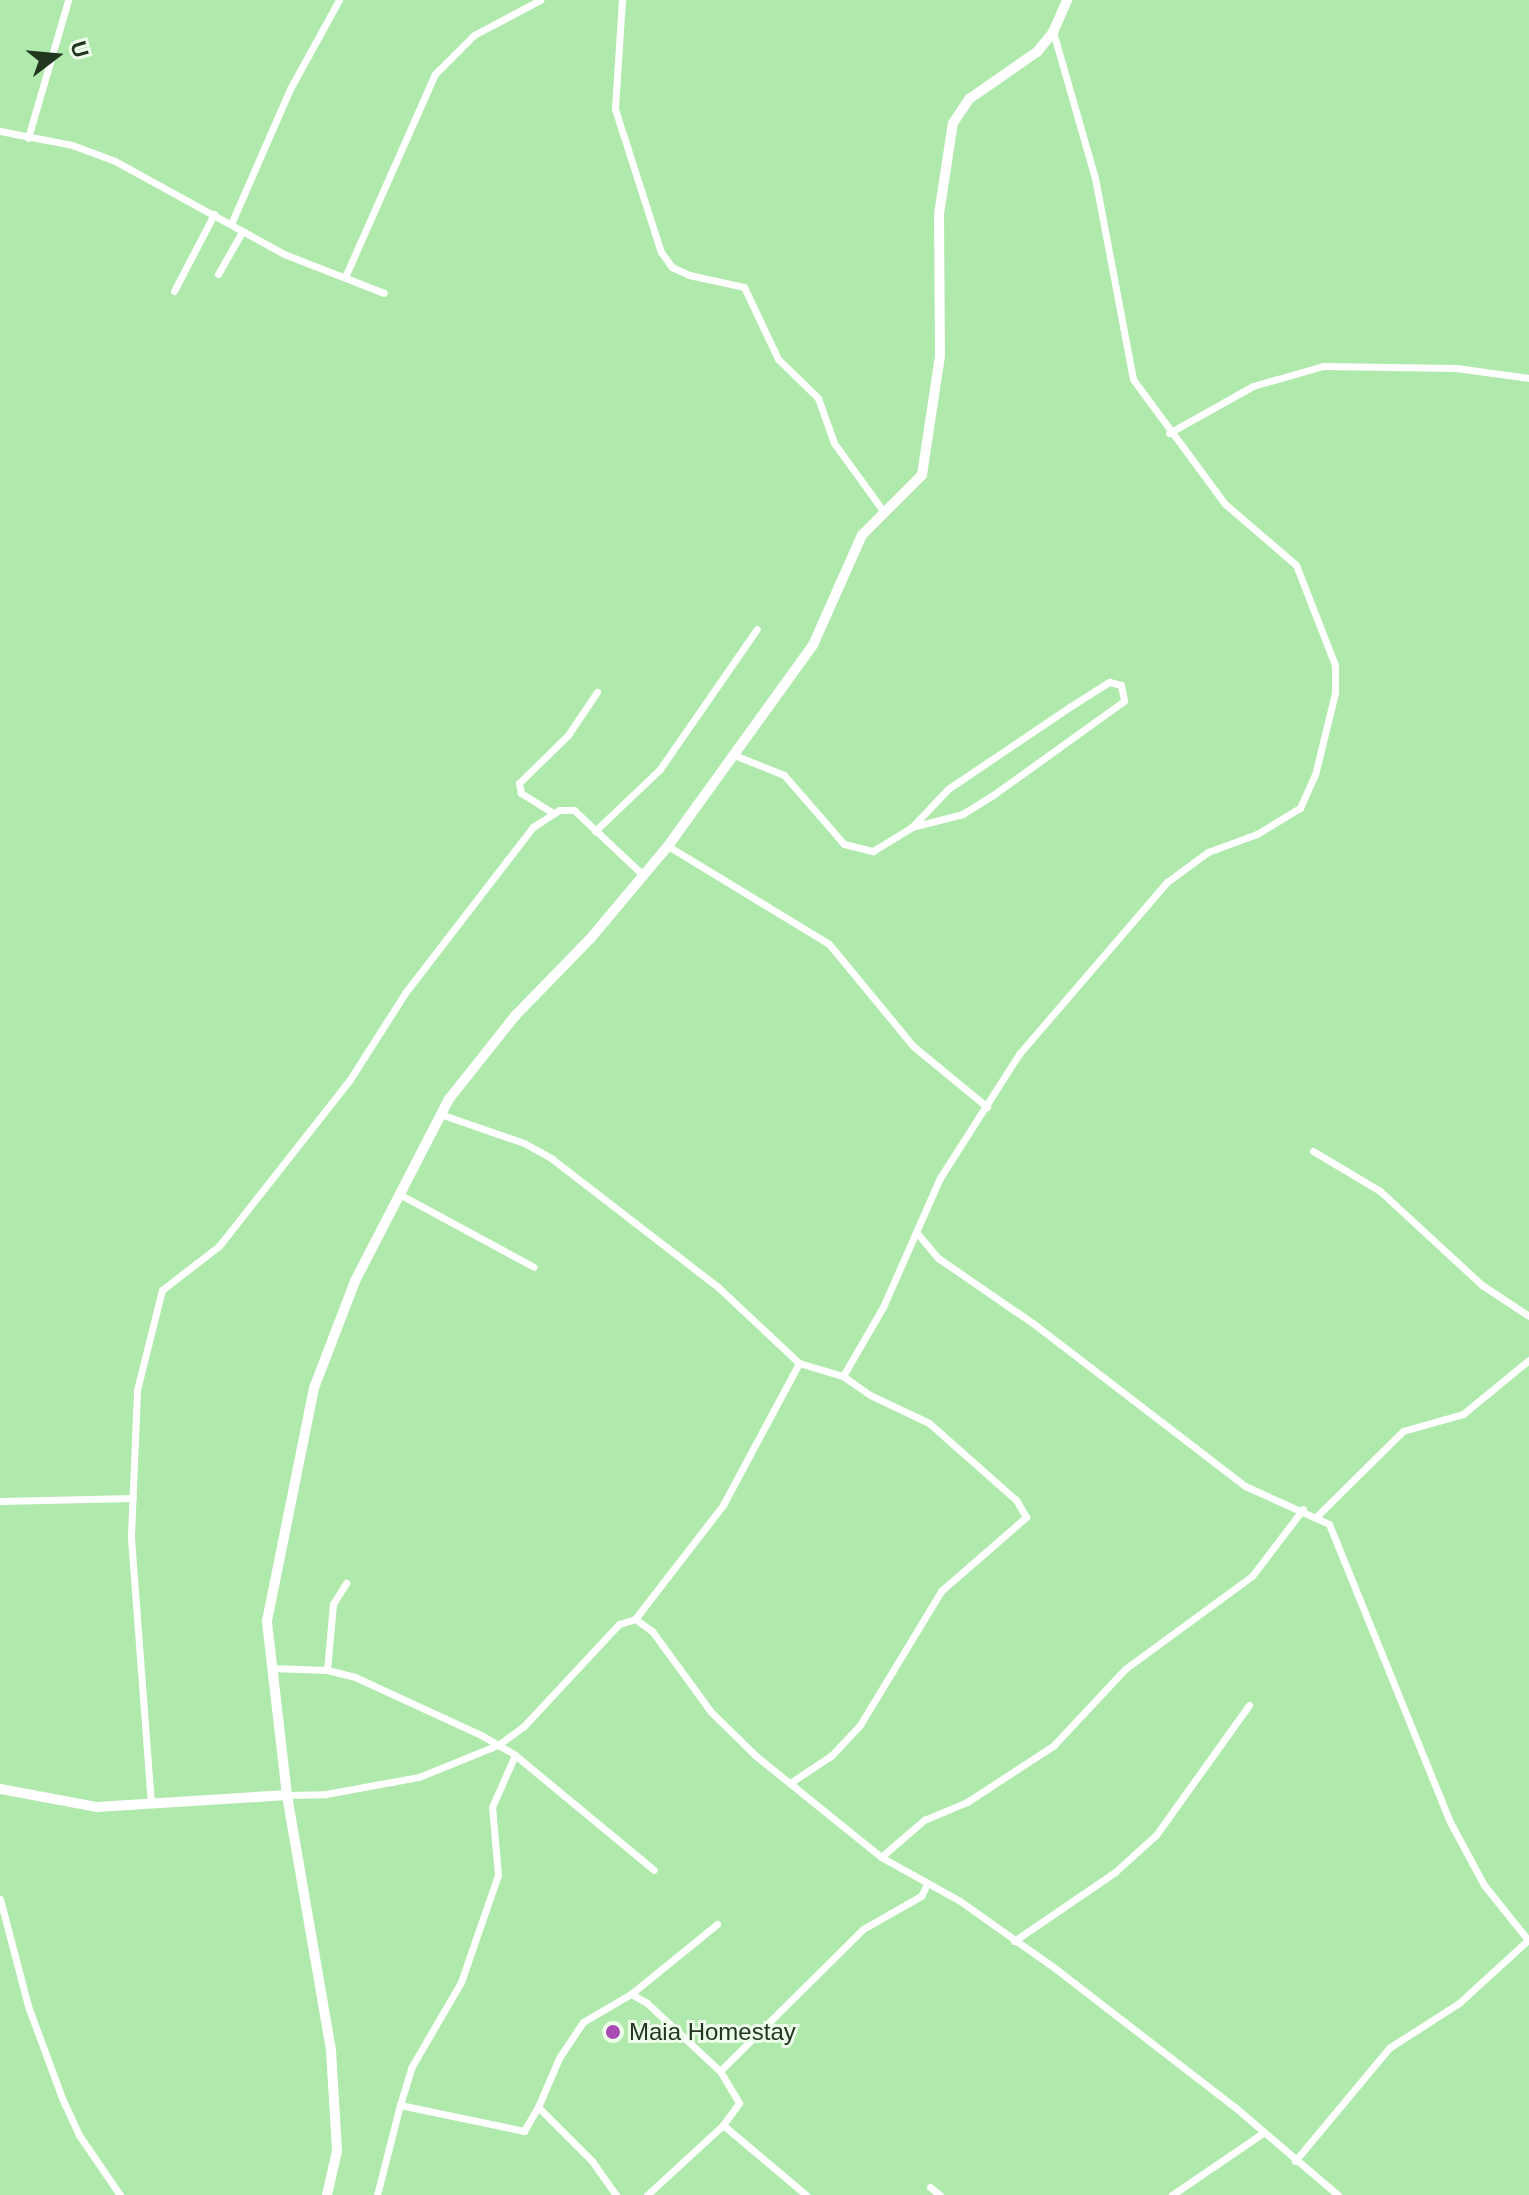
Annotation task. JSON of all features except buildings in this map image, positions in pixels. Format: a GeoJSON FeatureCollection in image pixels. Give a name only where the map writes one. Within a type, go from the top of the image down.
{"type":"FeatureCollection","features":[{"type":"Feature","properties":{"kind":"street"},"geometry":{"type":"LineString","coordinates":[[28,138],[68,0]]}},
{"type":"Feature","properties":{"kind":"street"},"geometry":{"type":"LineString","coordinates":[[231,224],[290,89],[339,0]]}},
{"type":"Feature","properties":{"kind":"street"},"geometry":{"type":"LineString","coordinates":[[345,277],[435,74],[474,35],[540,0]]}},
{"type":"Feature","properties":{"kind":"street"},"geometry":{"type":"LineString","coordinates":[[622,0],[617,75],[619,127],[661,252],[672,267],[689,275],[744,287],[778,359],[818,398],[834,443],[884,512]]}},
{"type":"Feature","properties":{"kind":"street"},"geometry":{"type":"LineString","coordinates":[[327,2195],[337,2151],[331,2050],[287,1795],[267,1621],[272,1582],[294,1493],[303,1425],[333,1334],[440,1114],[515,1016],[668,846],[813,645],[857,542],[884,512],[913,487],[927,459],[940,356],[939,214],[953,123],[969,99],[1024,64],[1053,32],[1067,0]]}},
{"type":"Feature","properties":{"kind":"street"},"geometry":{"type":"LineString","coordinates":[[843,1376],[883,1307],[940,1178],[1027,1045],[1167,882],[1208,852],[1266,829],[1300,808],[1322,752],[1335,693],[1335,665],[1296,565],[1225,504],[1169,433],[1133,379],[1109,240],[1053,32]]}},
{"type":"Feature","properties":{"kind":"street"},"geometry":{"type":"LineString","coordinates":[[0,131],[72,145],[115,161],[242,232],[384,293]]}},
{"type":"Feature","properties":{"kind":"street"},"geometry":{"type":"LineString","coordinates":[[174,291],[214,214]]}},
{"type":"Feature","properties":{"kind":"street"},"geometry":{"type":"LineString","coordinates":[[218,274],[242,232]]}},
{"type":"Feature","properties":{"kind":"street"},"geometry":{"type":"LineString","coordinates":[[1169,433],[1253,386],[1323,366],[1443,367],[1529,378]]}},
{"type":"Feature","properties":{"kind":"street"},"geometry":{"type":"LineString","coordinates":[[595,831],[660,769],[757,629]]}},
{"type":"Feature","properties":{"kind":"street"},"geometry":{"type":"LineString","coordinates":[[734,755],[784,775],[839,839],[858,851],[873,851],[912,827],[948,789],[1106,684],[1121,685],[1124,701],[993,795],[963,814],[912,827]]}},
{"type":"Feature","properties":{"kind":"street"},"geometry":{"type":"LineString","coordinates":[[553,813],[521,793],[519,783],[568,735],[597,692]]}},
{"type":"Feature","properties":{"kind":"street"},"geometry":{"type":"LineString","coordinates":[[151,1804],[132,1574],[133,1498],[140,1372],[165,1285],[219,1246],[349,1081],[405,993],[514,851],[553,813],[574,810],[643,875]]}},
{"type":"Feature","properties":{"kind":"street"},"geometry":{"type":"LineString","coordinates":[[668,846],[829,944],[913,1046],[987,1107]]}},
{"type":"Feature","properties":{"kind":"street"},"geometry":{"type":"LineString","coordinates":[[440,1114],[524,1143],[551,1158],[719,1288],[799,1363],[843,1376],[870,1395],[929,1423],[1026,1514],[941,1591],[860,1725],[832,1755],[790,1783]]}},
{"type":"Feature","properties":{"kind":"street"},"geometry":{"type":"LineString","coordinates":[[1313,1151],[1380,1191],[1482,1285],[1529,1316]]}},
{"type":"Feature","properties":{"kind":"street"},"geometry":{"type":"LineString","coordinates":[[399,1194],[534,1267]]}},
{"type":"Feature","properties":{"kind":"street"},"geometry":{"type":"LineString","coordinates":[[917,1233],[938,1258],[1034,1324],[1245,1486],[1317,1516],[1340,1545],[1389,1678],[1459,1841],[1484,1885],[1528,1939],[1459,2003],[1389,2048],[1295,2161]]}},
{"type":"Feature","properties":{"kind":"street"},"geometry":{"type":"LineString","coordinates":[[1317,1516],[1403,1431],[1463,1414],[1529,1360]]}},
{"type":"Feature","properties":{"kind":"street"},"geometry":{"type":"LineString","coordinates":[[0,1789],[97,1807],[287,1795],[396,1782],[436,1772],[498,1745],[523,1727],[619,1624],[635,1619],[723,1505],[799,1363]]}},
{"type":"Feature","properties":{"kind":"street"},"geometry":{"type":"LineString","coordinates":[[0,1501],[133,1498]]}},
{"type":"Feature","properties":{"kind":"street"},"geometry":{"type":"LineString","coordinates":[[881,1857],[924,1820],[967,1802],[1053,1746],[1125,1669],[1252,1576],[1303,1509]]}},
{"type":"Feature","properties":{"kind":"street"},"geometry":{"type":"LineString","coordinates":[[327,1670],[333,1604],[346,1583]]}},
{"type":"Feature","properties":{"kind":"street"},"geometry":{"type":"LineString","coordinates":[[635,1619],[666,1647],[711,1712],[790,1783],[881,1857],[1014,1941],[1263,2133],[1338,2195]]}},
{"type":"Feature","properties":{"kind":"street"},"geometry":{"type":"LineString","coordinates":[[271,1668],[327,1670],[399,1693],[498,1745],[515,1755],[654,1870]]}},
{"type":"Feature","properties":{"kind":"street"},"geometry":{"type":"LineString","coordinates":[[1014,1941],[1115,1872],[1156,1835],[1249,1705]]}},
{"type":"Feature","properties":{"kind":"street"},"geometry":{"type":"LineString","coordinates":[[377,2195],[411,2068],[458,1991],[498,1875],[492,1807],[515,1755]]}},
{"type":"Feature","properties":{"kind":"street"},"geometry":{"type":"LineString","coordinates":[[720,2071],[863,1929],[921,1896],[927,1884]]}},
{"type":"Feature","properties":{"kind":"street"},"geometry":{"type":"LineString","coordinates":[[0,1899],[28,2006],[62,2098],[79,2135],[120,2195]]}},
{"type":"Feature","properties":{"kind":"street"},"geometry":{"type":"LineString","coordinates":[[400,2105],[524,2131],[559,2058],[583,2022],[631,1994],[717,1924]]}},
{"type":"Feature","properties":{"kind":"street"},"geometry":{"type":"LineString","coordinates":[[631,1994],[720,2071],[739,2103],[723,2125],[647,2195]]}},
{"type":"Feature","properties":{"kind":"street"},"geometry":{"type":"LineString","coordinates":[[538,2107],[592,2161],[616,2195]]}},
{"type":"Feature","properties":{"kind":"street"},"geometry":{"type":"LineString","coordinates":[[723,2125],[806,2195]]}},
{"type":"Feature","properties":{"kind":"street"},"geometry":{"type":"LineString","coordinates":[[1172,2195],[1263,2133]]}},
{"type":"Feature","properties":{"kind":"street"},"geometry":{"type":"LineString","coordinates":[[930,2187],[940,2195]]}},
{"type":"Feature","properties":{"kind":"place","name":"Maia Homestay"},"geometry":{"type":"Point","coordinates":[613,2032]}}]}
